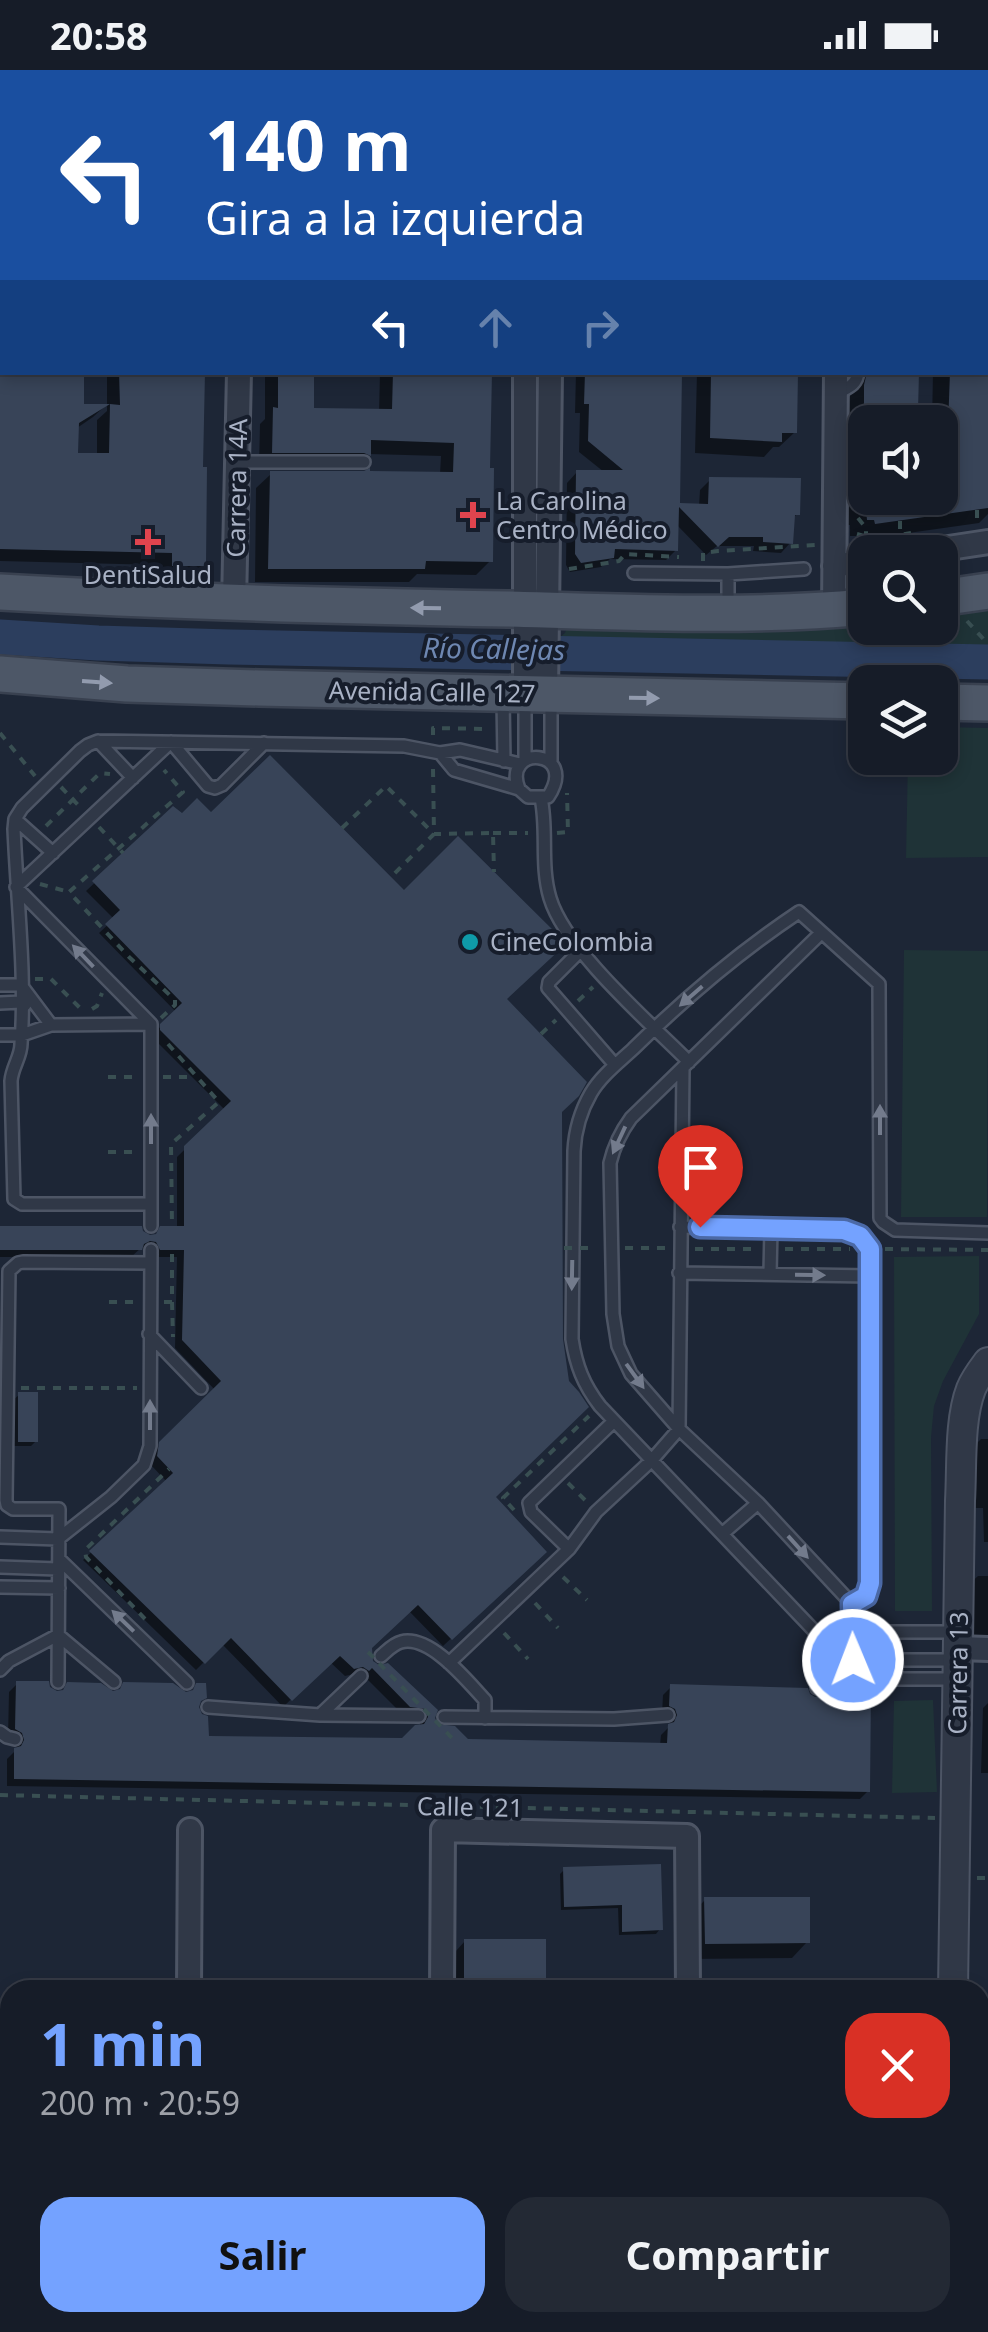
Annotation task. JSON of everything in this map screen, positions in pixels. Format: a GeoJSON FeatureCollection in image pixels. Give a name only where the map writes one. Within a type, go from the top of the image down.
{"type":"FeatureCollection","features":[{"type":"Feature","properties":{"kind":"main road"},"geometry":{"type":"LineString","coordinates":[[0,592],[535,618],[848,608]]}},
{"type":"Feature","properties":{"kind":"main road"},"geometry":{"type":"LineString","coordinates":[[958,596],[988,592]]}},
{"type":"Feature","properties":{"kind":"main road","name":"Avenida Calle 127"},"geometry":{"type":"LineString","coordinates":[[0,674],[165,685],[533,686],[848,700]]}},
{"type":"Feature","properties":{"kind":"main road"},"geometry":{"type":"LineString","coordinates":[[958,702],[988,703]]}},
{"type":"Feature","properties":{"kind":"street","name":"Carrera 14A"},"geometry":{"type":"LineString","coordinates":[[234,602],[239,375]]}},
{"type":"Feature","properties":{"kind":"street"},"geometry":{"type":"LineString","coordinates":[[525,375],[524,427],[535,618]]}},
{"type":"Feature","properties":{"kind":"street"},"geometry":{"type":"LineString","coordinates":[[533,686],[550,375]]}},
{"type":"Feature","properties":{"kind":"street"},"geometry":{"type":"LineString","coordinates":[[836,383],[834,566],[848,603]]}},
{"type":"Feature","properties":{"kind":"street"},"geometry":{"type":"LineString","coordinates":[[524,427],[549,427]]}},
{"type":"Feature","properties":{"kind":"street"},"geometry":{"type":"LineString","coordinates":[[958,542],[988,542]]}},
{"type":"Feature","properties":{"kind":"street"},"geometry":{"type":"LineString","coordinates":[[834,566],[848,559]]}},
{"type":"Feature","properties":{"kind":"street","name":"Carrera 13"},"geometry":{"type":"LineString","coordinates":[[952,1980],[964,1425],[966,1406],[980,1386],[988,1362]]}},
{"type":"Feature","properties":{"kind":"street"},"geometry":{"type":"LineString","coordinates":[[958,1655],[988,1649]]}},
{"type":"Feature","properties":{"kind":"street"},"geometry":{"type":"LineString","coordinates":[[189,1980],[190,1830]]}},
{"type":"Feature","properties":{"kind":"street","name":"Calle 121"},"geometry":{"type":"LineString","coordinates":[[442,1980],[443,1830],[687,1836],[688,1980]]}},
{"type":"Feature","properties":{"kind":"lane"},"geometry":{"type":"LineString","coordinates":[[836,383],[853,385],[857,375]]}},
{"type":"Feature","properties":{"kind":"lane"},"geometry":{"type":"LineString","coordinates":[[237,462],[364,462]]}},
{"type":"Feature","properties":{"kind":"lane"},"geometry":{"type":"LineString","coordinates":[[634,574],[804,569]]}},
{"type":"Feature","properties":{"kind":"lane"},"geometry":{"type":"LineString","coordinates":[[728,574],[728,612]]}},
{"type":"Feature","properties":{"kind":"lane"},"geometry":{"type":"LineString","coordinates":[[504,761],[533,686]]}},
{"type":"Feature","properties":{"kind":"lane"},"geometry":{"type":"LineString","coordinates":[[519,789],[516,776],[523,762],[533,686]]}},
{"type":"Feature","properties":{"kind":"lane"},"geometry":{"type":"LineString","coordinates":[[440,753],[454,770],[519,789],[528,797],[548,797],[557,775],[533,686]]}},
{"type":"Feature","properties":{"kind":"lane"},"geometry":{"type":"LineString","coordinates":[[151,1204],[22,1204],[14,1200],[10,1081],[22,1035],[15,819],[22,808],[80,751],[98,742],[404,746],[440,753],[460,750],[504,761],[523,762],[538,757],[551,762]]}},
{"type":"Feature","properties":{"kind":"lane"},"geometry":{"type":"LineString","coordinates":[[98,742],[133,778]]}},
{"type":"Feature","properties":{"kind":"lane"},"geometry":{"type":"LineString","coordinates":[[171,742],[208,786],[215,788],[264,744]]}},
{"type":"Feature","properties":{"kind":"lane"},"geometry":{"type":"LineString","coordinates":[[16,887],[171,742]]}},
{"type":"Feature","properties":{"kind":"lane"},"geometry":{"type":"LineString","coordinates":[[449,1663],[569,1550],[596,1512],[679,1429],[679,1272],[674,1248],[680,1227],[686,1065],[581,950],[558,918],[550,901],[541,798]]}},
{"type":"Feature","properties":{"kind":"lane"},"geometry":{"type":"LineString","coordinates":[[15,819],[53,853]]}},
{"type":"Feature","properties":{"kind":"lane"},"geometry":{"type":"LineString","coordinates":[[16,887],[151,1024],[152,1226]]}},
{"type":"Feature","properties":{"kind":"lane"},"geometry":{"type":"LineString","coordinates":[[853,1679],[822,1639],[600,1406],[581,1378],[572,1339],[575,1132],[593,1089],[615,1066],[766,934],[798,912],[878,984],[880,1218],[895,1230],[988,1232]]}},
{"type":"Feature","properties":{"kind":"lane"},"geometry":{"type":"LineString","coordinates":[[820,934],[630,1118],[614,1145],[610,1178],[613,1314],[618,1346],[631,1374],[679,1429],[758,1502],[852,1604],[853,1679]]}},
{"type":"Feature","properties":{"kind":"lane"},"geometry":{"type":"LineString","coordinates":[[581,950],[549,982],[548,988],[615,1066]]}},
{"type":"Feature","properties":{"kind":"lane"},"geometry":{"type":"LineString","coordinates":[[0,985],[21,982]]}},
{"type":"Feature","properties":{"kind":"lane"},"geometry":{"type":"LineString","coordinates":[[21,982],[51,1025]]}},
{"type":"Feature","properties":{"kind":"lane"},"geometry":{"type":"LineString","coordinates":[[0,1002],[22,1002],[51,1025]]}},
{"type":"Feature","properties":{"kind":"lane"},"geometry":{"type":"LineString","coordinates":[[0,1035],[22,1035],[51,1025],[151,1024]]}},
{"type":"Feature","properties":{"kind":"lane"},"geometry":{"type":"LineString","coordinates":[[680,1227],[844,1230],[860,1236],[870,1249],[870,1583],[866,1596],[852,1604]]}},
{"type":"Feature","properties":{"kind":"lane"},"geometry":{"type":"LineString","coordinates":[[770,1274],[771,1228]]}},
{"type":"Feature","properties":{"kind":"lane"},"geometry":{"type":"LineString","coordinates":[[0,1537],[58,1539],[144,1465],[150,1446],[151,1257],[23,1262],[12,1266],[8,1278],[7,1505],[13,1509],[59,1509],[58,1539],[58,1682]]}},
{"type":"Feature","properties":{"kind":"lane"},"geometry":{"type":"LineString","coordinates":[[679,1272],[870,1276]]}},
{"type":"Feature","properties":{"kind":"lane"},"geometry":{"type":"LineString","coordinates":[[149,1334],[201,1388]]}},
{"type":"Feature","properties":{"kind":"lane"},"geometry":{"type":"LineString","coordinates":[[569,1550],[531,1512],[529,1503],[614,1420]]}},
{"type":"Feature","properties":{"kind":"lane"},"geometry":{"type":"LineString","coordinates":[[722,1534],[758,1502]]}},
{"type":"Feature","properties":{"kind":"lane"},"geometry":{"type":"LineString","coordinates":[[0,1567],[59,1564],[187,1683]]}},
{"type":"Feature","properties":{"kind":"lane"},"geometry":{"type":"LineString","coordinates":[[0,1586],[58,1588]]}},
{"type":"Feature","properties":{"kind":"lane"},"geometry":{"type":"LineString","coordinates":[[822,1639],[852,1632],[958,1655]]}},
{"type":"Feature","properties":{"kind":"lane"},"geometry":{"type":"LineString","coordinates":[[0,1670],[9,1661],[58,1636]]}},
{"type":"Feature","properties":{"kind":"lane"},"geometry":{"type":"LineString","coordinates":[[58,1636],[114,1682]]}},
{"type":"Feature","properties":{"kind":"lane"},"geometry":{"type":"LineString","coordinates":[[822,1639],[853,1660],[958,1655]]}},
{"type":"Feature","properties":{"kind":"lane"},"geometry":{"type":"LineString","coordinates":[[375,1654],[410,1641],[434,1651],[486,1700],[485,1718]]}},
{"type":"Feature","properties":{"kind":"lane"},"geometry":{"type":"LineString","coordinates":[[817,1688],[958,1655]]}},
{"type":"Feature","properties":{"kind":"lane"},"geometry":{"type":"LineString","coordinates":[[320,1714],[360,1676]]}},
{"type":"Feature","properties":{"kind":"lane"},"geometry":{"type":"LineString","coordinates":[[208,1707],[419,1716]]}},
{"type":"Feature","properties":{"kind":"lane"},"geometry":{"type":"LineString","coordinates":[[444,1717],[668,1715]]}},
{"type":"Feature","properties":{"kind":"lane"},"geometry":{"type":"LineString","coordinates":[[0,1732],[14,1738]]}},
{"type":"Feature","properties":{"kind":"path"},"geometry":{"type":"LineString","coordinates":[[900,520],[900,535]]}},
{"type":"Feature","properties":{"kind":"path"},"geometry":{"type":"LineString","coordinates":[[963,526],[988,523]]}},
{"type":"Feature","properties":{"kind":"path"},"geometry":{"type":"LineString","coordinates":[[851,530],[855,535]]}},
{"type":"Feature","properties":{"kind":"path"},"geometry":{"type":"LineString","coordinates":[[703,566],[703,554],[816,545]]}},
{"type":"Feature","properties":{"kind":"path"},"geometry":{"type":"LineString","coordinates":[[563,570],[619,560],[625,554],[679,555],[678,566]]}},
{"type":"Feature","properties":{"kind":"path"},"geometry":{"type":"LineString","coordinates":[[0,733],[38,779]]}},
{"type":"Feature","properties":{"kind":"path"},"geometry":{"type":"LineString","coordinates":[[342,828],[386,786],[434,834],[391,877]]}},
{"type":"Feature","properties":{"kind":"path"},"geometry":{"type":"LineString","coordinates":[[493,833],[545,832]]}},
{"type":"Feature","properties":{"kind":"path"},"geometry":{"type":"LineString","coordinates":[[21,982],[51,979],[79,1008],[88,1010],[97,1006],[112,970],[129,956]]}},
{"type":"Feature","properties":{"kind":"path"},"geometry":{"type":"LineString","coordinates":[[564,1248],[590,1248]]}},
{"type":"Feature","properties":{"kind":"path"},"geometry":{"type":"LineString","coordinates":[[625,1248],[988,1250]]}},
{"type":"Feature","properties":{"kind":"path"},"geometry":{"type":"LineString","coordinates":[[6,1388],[150,1388]]}},
{"type":"Feature","properties":{"kind":"path"},"geometry":{"type":"LineString","coordinates":[[514,1510],[503,1498],[600,1406]]}},
{"type":"Feature","properties":{"kind":"path"},"geometry":{"type":"LineString","coordinates":[[156,1630],[84,1550],[169,1468]]}},
{"type":"Feature","properties":{"kind":"path"},"geometry":{"type":"LineString","coordinates":[[552,1565],[586,1600]]}},
{"type":"Feature","properties":{"kind":"path"},"geometry":{"type":"LineString","coordinates":[[524,1591],[558,1628]]}},
{"type":"Feature","properties":{"kind":"path"},"geometry":{"type":"LineString","coordinates":[[493,1621],[528,1658]]}},
{"type":"Feature","properties":{"kind":"path"},"geometry":{"type":"LineString","coordinates":[[375,1654],[453,1739]]}},
{"type":"Feature","properties":{"kind":"path","name":"Calle 121"},"geometry":{"type":"LineString","coordinates":[[0,1795],[941,1818]]}},
{"type":"Feature","properties":{"kind":"green space"},"geometry":{"type":"Polygon","coordinates":[[[988,604],[988,646],[934,645],[958,645],[958,608],[988,604]]]}},
{"type":"Feature","properties":{"kind":"green space"},"geometry":{"type":"Polygon","coordinates":[[[848,619],[848,643],[559,638],[567,627],[848,619]]]}},
{"type":"Feature","properties":{"kind":"green space"},"geometry":{"type":"Polygon","coordinates":[[[958,727],[988,728],[988,857],[906,858],[908,775],[958,775],[958,727]]]}},
{"type":"Feature","properties":{"kind":"green space"},"geometry":{"type":"Polygon","coordinates":[[[904,950],[988,951],[987,1217],[901,1217],[904,950]]]}},
{"type":"Feature","properties":{"kind":"green space"},"geometry":{"type":"Polygon","coordinates":[[[979,1256],[979,1314],[934,1406],[932,1611],[895,1611],[894,1257],[979,1256]]]}},
{"type":"Feature","properties":{"kind":"green space"},"geometry":{"type":"Polygon","coordinates":[[[933,1700],[937,1792],[892,1793],[894,1701],[933,1700]]]}},
{"type":"Feature","properties":{"kind":"building"},"geometry":{"type":"Polygon","coordinates":[[[0,375],[84,375],[84,404],[110,404],[120,405],[119,375],[205,375],[206,566],[172,566],[172,553],[0,549],[0,375]],[[110,404],[79,423],[78,453],[109,453],[110,404]]]}},
{"type":"Feature","properties":{"kind":"building"},"geometry":{"type":"Polygon","coordinates":[[[278,375],[314,375],[314,408],[392,409],[393,375],[492,375],[493,562],[426,561],[425,569],[268,569],[270,471],[370,468],[453,472],[454,443],[371,440],[371,456],[272,453],[273,407],[278,408],[278,375]]]}},
{"type":"Feature","properties":{"kind":"building"},"geometry":{"type":"Polygon","coordinates":[[[585,375],[682,375],[680,503],[708,504],[709,477],[801,478],[800,515],[795,515],[793,544],[763,542],[763,537],[729,537],[718,547],[679,507],[678,551],[615,549],[614,558],[581,563],[575,554],[576,470],[623,470],[588,441],[589,404],[584,404],[585,375]]]}},
{"type":"Feature","properties":{"kind":"building"},"geometry":{"type":"Polygon","coordinates":[[[711,375],[798,375],[797,433],[782,433],[782,442],[710,438],[711,375]]]}},
{"type":"Feature","properties":{"kind":"building"},"geometry":{"type":"Polygon","coordinates":[[[866,375],[919,375],[918,405],[864,405],[866,375]]]}},
{"type":"Feature","properties":{"kind":"building"},"geometry":{"type":"Polygon","coordinates":[[[950,375],[988,375],[988,508],[958,512],[958,405],[949,405],[950,375]]]}},
{"type":"Feature","properties":{"kind":"building"},"geometry":{"type":"Polygon","coordinates":[[[867,515],[939,515],[875,524],[874,520],[867,520],[867,515]]]}},
{"type":"Feature","properties":{"kind":"building"},"geometry":{"type":"Polygon","coordinates":[[[270,755],[404,890],[458,836],[560,937],[565,945],[507,999],[587,1082],[562,1112],[563,1339],[569,1381],[589,1407],[496,1497],[547,1552],[452,1640],[418,1605],[372,1648],[373,1661],[379,1665],[388,1663],[438,1710],[438,1724],[455,1726],[468,1739],[667,1743],[668,1724],[677,1715],[669,1706],[670,1684],[808,1688],[815,1697],[871,1688],[870,1792],[14,1779],[14,1748],[24,1740],[15,1729],[16,1681],[49,1681],[57,1691],[63,1690],[67,1682],[101,1683],[113,1691],[120,1689],[123,1682],[173,1683],[186,1692],[193,1690],[196,1683],[206,1683],[207,1698],[199,1707],[208,1716],[209,1736],[402,1738],[428,1717],[425,1709],[410,1707],[372,1668],[354,1669],[340,1656],[292,1701],[231,1638],[205,1664],[89,1551],[173,1473],[157,1456],[159,1442],[221,1381],[182,1340],[184,1250],[160,1250],[156,1242],[150,1241],[142,1250],[0,1250],[0,1226],[142,1226],[150,1235],[156,1234],[160,1226],[184,1226],[184,1146],[231,1101],[160,1030],[160,1024],[182,1003],[105,924],[120,910],[92,881],[173,806],[182,813],[197,798],[211,812],[270,755]]]}},
{"type":"Feature","properties":{"kind":"building"},"geometry":{"type":"Polygon","coordinates":[[[18,1392],[38,1392],[38,1442],[18,1442],[18,1392]]]}},
{"type":"Feature","properties":{"kind":"building"},"geometry":{"type":"Polygon","coordinates":[[[661,1864],[663,1930],[622,1932],[622,1905],[564,1907],[563,1867],[661,1864]]]}},
{"type":"Feature","properties":{"kind":"building"},"geometry":{"type":"Polygon","coordinates":[[[704,1897],[810,1897],[810,1943],[705,1944],[704,1897]]]}},
{"type":"Feature","properties":{"kind":"building"},"geometry":{"type":"Polygon","coordinates":[[[464,1939],[546,1939],[546,1980],[464,1980],[464,1939]]]}},
{"type":"Feature","properties":{"kind":"waterway","name":"Río Callejas"},"geometry":{"type":"LineString","coordinates":[[0,637],[229,647],[988,662]]}},
{"type":"Feature","properties":{"kind":"place","name":"La Carolina Centro Médico"},"geometry":{"type":"Point","coordinates":[473,515]}},
{"type":"Feature","properties":{"kind":"place","name":"DentiSalud"},"geometry":{"type":"Point","coordinates":[148,542]}},
{"type":"Feature","properties":{"kind":"place","name":"CineColombia"},"geometry":{"type":"Point","coordinates":[470,942]}},
{"type":"Feature","properties":{"kind":"route"},"geometry":{"type":"LineString","coordinates":[[700,1227],[844,1230],[860,1236],[870,1249],[870,1583],[866,1596],[852,1604],[853,1660]]}}]}
